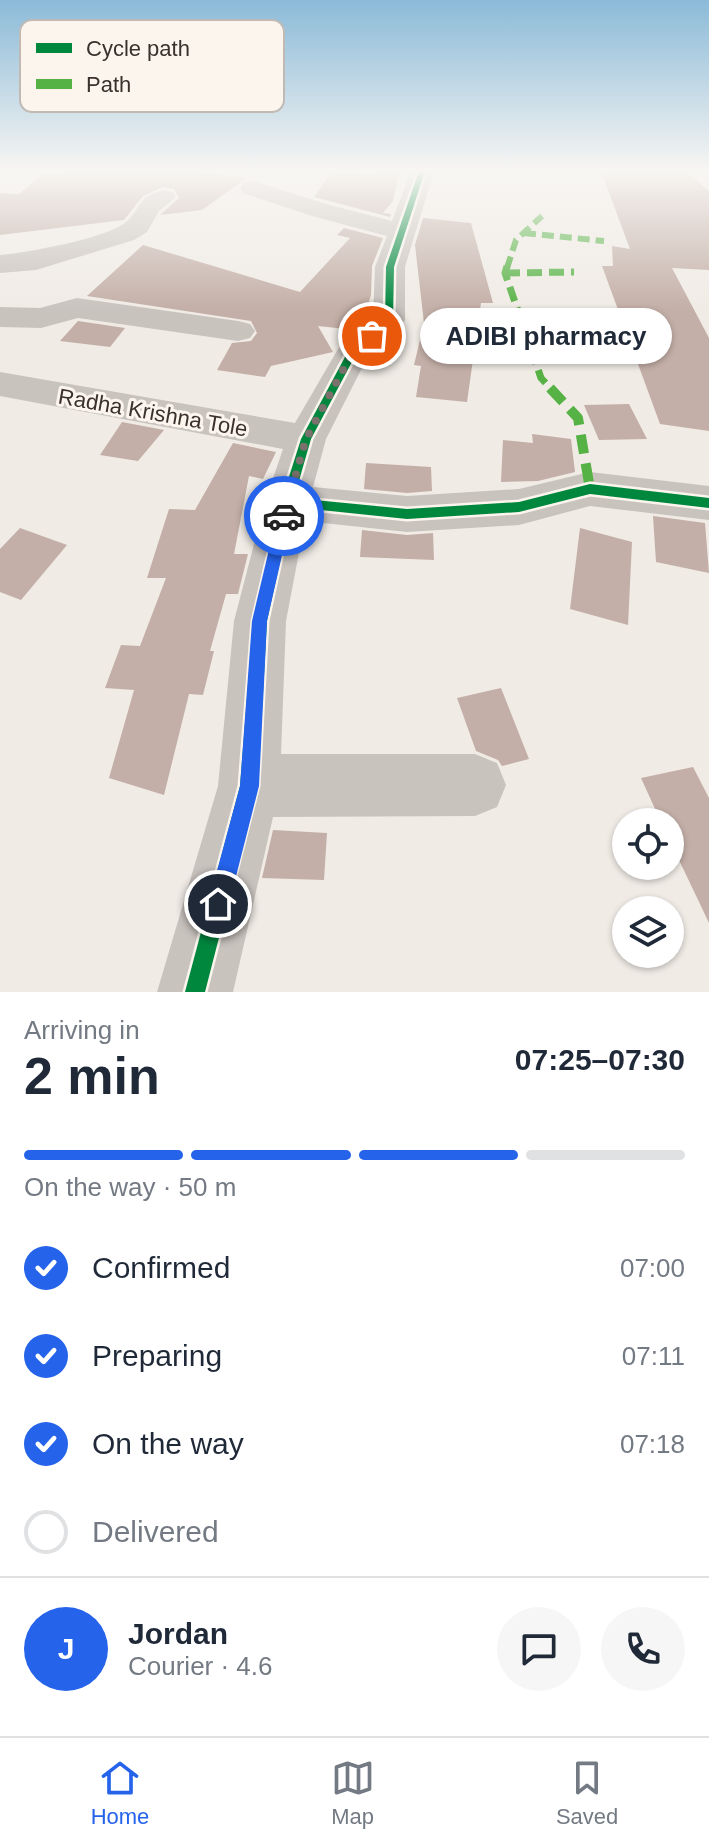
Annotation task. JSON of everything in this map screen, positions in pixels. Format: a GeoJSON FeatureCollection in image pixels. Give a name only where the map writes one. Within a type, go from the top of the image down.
{"type":"FeatureCollection","features":[{"type":"Feature","properties":{"kind":"street"},"geometry":{"type":"LineString","coordinates":[[0,264],[36,261],[80,234],[124,234],[138,226],[143,217]]}},
{"type":"Feature","properties":{"kind":"street"},"geometry":{"type":"LineString","coordinates":[[346,217],[401,231]]}},
{"type":"Feature","properties":{"kind":"street"},"geometry":{"type":"LineString","coordinates":[[195,992],[249,786],[260,621],[287,502],[306,439],[354,350],[386,326],[391,315],[390,267],[406,217]]}},
{"type":"Feature","properties":{"kind":"street"},"geometry":{"type":"LineString","coordinates":[[0,317],[41,318],[77,308],[238,331]]}},
{"type":"Feature","properties":{"kind":"street","name":"Radha Krishna Tole"},"geometry":{"type":"LineString","coordinates":[[0,384],[306,439]]}},
{"type":"Feature","properties":{"kind":"street"},"geometry":{"type":"LineString","coordinates":[[287,502],[407,514],[519,507],[590,489],[709,503]]}},
{"type":"Feature","properties":{"kind":"street"},"geometry":{"type":"LineString","coordinates":[[249,786],[475,785]]}},
{"type":"Feature","properties":{"kind":"building"},"geometry":{"type":"Polygon","coordinates":[[[0,217],[126,217],[124,220],[0,235],[0,217]]]}},
{"type":"Feature","properties":{"kind":"building"},"geometry":{"type":"Polygon","coordinates":[[[618,217],[709,217],[709,270],[672,268],[709,338],[709,431],[660,424],[602,266],[613,266],[612,246],[630,249],[618,217]]]}},
{"type":"Feature","properties":{"kind":"building"},"geometry":{"type":"Polygon","coordinates":[[[423,218],[471,223],[493,303],[481,303],[467,402],[416,397],[421,366],[414,365],[424,323],[415,245],[423,218]]]}},
{"type":"Feature","properties":{"kind":"building"},"geometry":{"type":"Polygon","coordinates":[[[344,228],[383,238],[372,266],[371,295],[361,326],[356,330],[318,326],[333,352],[271,366],[265,377],[217,370],[232,343],[251,341],[257,333],[251,321],[87,296],[143,245],[300,292],[350,238],[337,235],[344,228]]]}},
{"type":"Feature","properties":{"kind":"building"},"geometry":{"type":"Polygon","coordinates":[[[78,321],[125,328],[110,347],[60,341],[78,321]]]}},
{"type":"Feature","properties":{"kind":"building"},"geometry":{"type":"Polygon","coordinates":[[[629,404],[647,439],[599,440],[584,405],[629,404]]]}},
{"type":"Feature","properties":{"kind":"building"},"geometry":{"type":"Polygon","coordinates":[[[122,422],[164,430],[138,461],[100,455],[122,422]]]}},
{"type":"Feature","properties":{"kind":"building"},"geometry":{"type":"Polygon","coordinates":[[[532,434],[571,439],[575,472],[538,481],[501,482],[503,440],[533,443],[532,434]]]}},
{"type":"Feature","properties":{"kind":"building"},"geometry":{"type":"Polygon","coordinates":[[[233,443],[276,452],[263,479],[249,476],[234,554],[248,554],[238,594],[226,594],[210,651],[214,651],[203,695],[189,694],[164,795],[109,778],[134,690],[105,688],[121,645],[140,646],[166,578],[147,578],[169,509],[195,510],[233,443]]]}},
{"type":"Feature","properties":{"kind":"building"},"geometry":{"type":"Polygon","coordinates":[[[366,463],[431,467],[432,491],[407,493],[364,489],[366,463]]]}},
{"type":"Feature","properties":{"kind":"building"},"geometry":{"type":"Polygon","coordinates":[[[653,516],[705,523],[709,573],[656,562],[653,516]]]}},
{"type":"Feature","properties":{"kind":"building"},"geometry":{"type":"Polygon","coordinates":[[[20,528],[67,545],[21,600],[0,592],[0,549],[20,528]]]}},
{"type":"Feature","properties":{"kind":"building"},"geometry":{"type":"Polygon","coordinates":[[[580,528],[632,542],[628,625],[570,609],[580,528]]]}},
{"type":"Feature","properties":{"kind":"building"},"geometry":{"type":"Polygon","coordinates":[[[362,530],[407,535],[433,533],[434,560],[360,557],[362,530]]]}},
{"type":"Feature","properties":{"kind":"building"},"geometry":{"type":"Polygon","coordinates":[[[501,688],[529,759],[502,766],[498,760],[476,751],[457,698],[501,688]]]}},
{"type":"Feature","properties":{"kind":"building"},"geometry":{"type":"Polygon","coordinates":[[[693,767],[709,798],[709,923],[684,870],[684,808],[655,808],[641,778],[693,767]]]}},
{"type":"Feature","properties":{"kind":"building"},"geometry":{"type":"Polygon","coordinates":[[[273,830],[327,833],[324,880],[262,878],[273,830]]]}},
{"type":"Feature","properties":{"kind":"marked path"},"geometry":{"type":"LineString","coordinates":[[541,217],[516,240],[505,273],[541,378],[578,418],[590,489]]}},
{"type":"Feature","properties":{"kind":"marked path"},"geometry":{"type":"LineString","coordinates":[[524,233],[604,241]]}},
{"type":"Feature","properties":{"kind":"marked path"},"geometry":{"type":"LineString","coordinates":[[505,273],[574,272]]}},
{"type":"Feature","properties":{"kind":"cycle path"},"geometry":{"type":"LineString","coordinates":[[195,992],[249,786],[260,621],[287,502],[306,439],[350,357],[389,320],[390,267],[407,217]]}},
{"type":"Feature","properties":{"kind":"cycle path"},"geometry":{"type":"LineString","coordinates":[[287,502],[407,514],[519,507],[590,489],[709,503]]}},
{"type":"Feature","properties":{"kind":"way so far"},"geometry":{"type":"LineString","coordinates":[[284,516],[306,439],[357,346],[372,336]]}},
{"type":"Feature","properties":{"kind":"place","name":"ADIBI pharmacy"},"geometry":{"type":"Point","coordinates":[372,336]}},
{"type":"Feature","properties":{"kind":"route"},"geometry":{"type":"LineString","coordinates":[[218,904],[249,786],[260,621],[284,516]]}}]}
